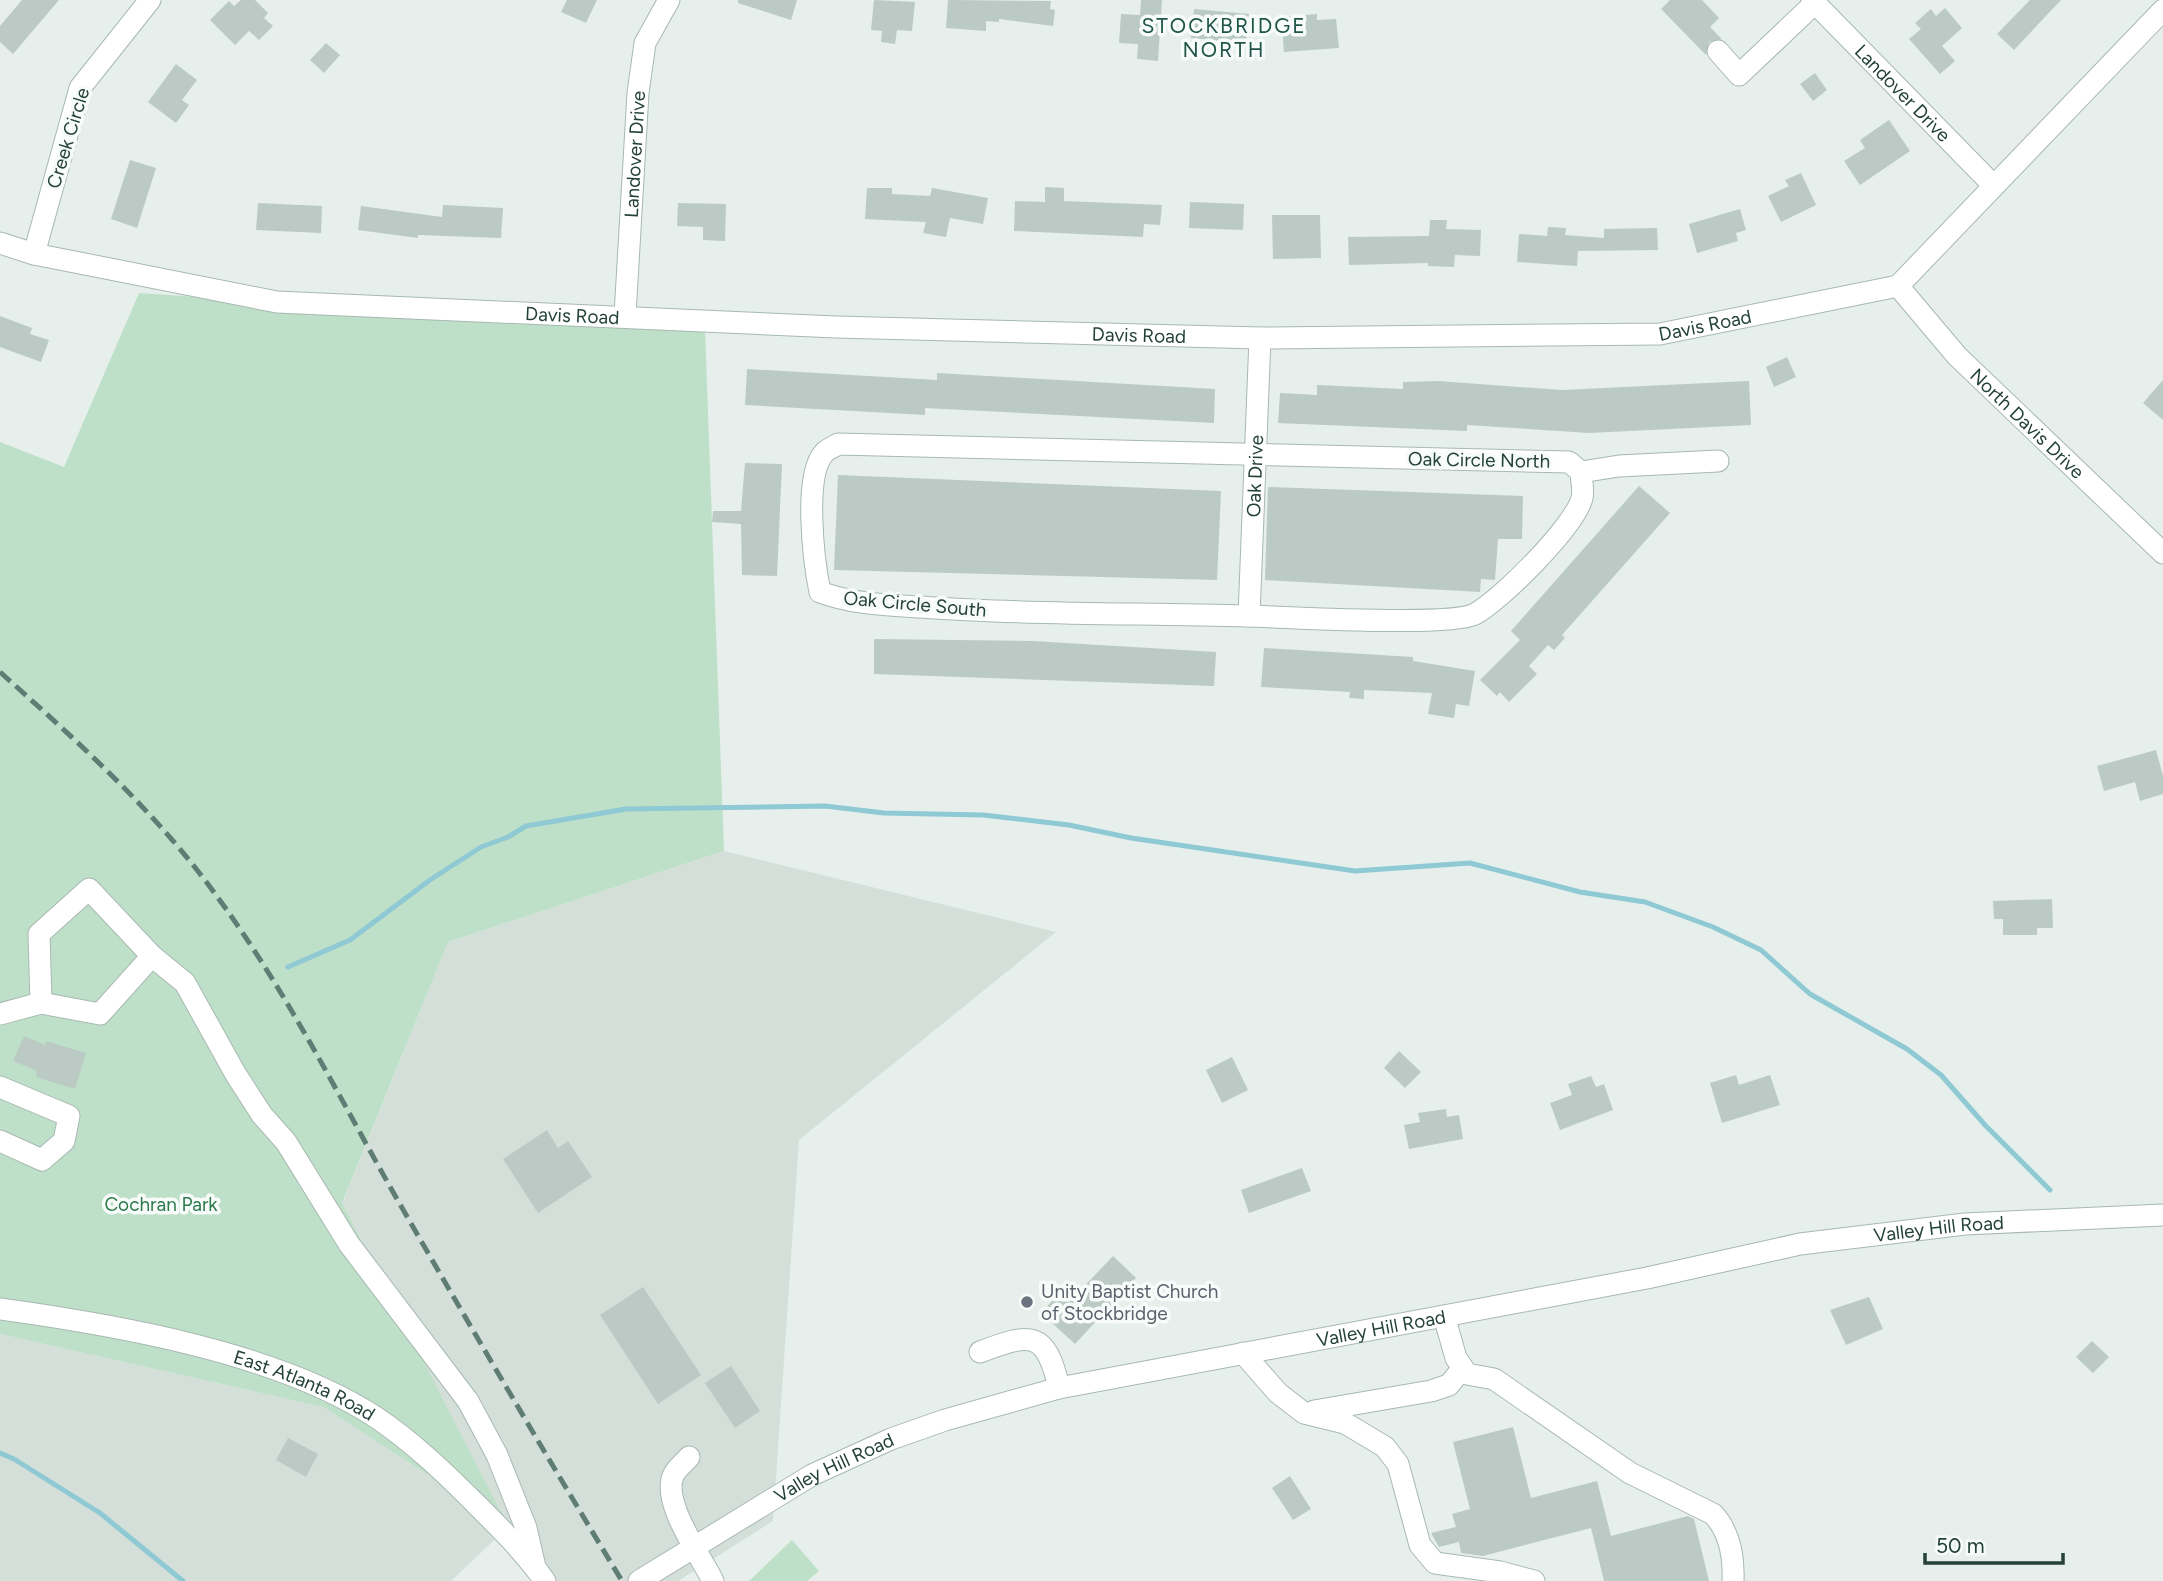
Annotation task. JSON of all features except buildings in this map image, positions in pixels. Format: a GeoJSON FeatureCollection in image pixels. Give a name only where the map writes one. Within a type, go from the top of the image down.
{"type":"FeatureCollection","features":[{"type":"Feature","properties":{"kind":"street","name":"Creek Circle"},"geometry":{"type":"LineString","coordinates":[[34,254],[80,88],[150,0]]}},
{"type":"Feature","properties":{"kind":"street","name":"Landover Drive"},"geometry":{"type":"LineString","coordinates":[[625,315],[638,93],[645,44],[669,0]]}},
{"type":"Feature","properties":{"kind":"street","name":"Landover Drive"},"geometry":{"type":"LineString","coordinates":[[1814,2],[1994,186]]}},
{"type":"Feature","properties":{"kind":"street"},"geometry":{"type":"LineString","coordinates":[[1718,51],[1740,75],[1814,2]]}},
{"type":"Feature","properties":{"kind":"street"},"geometry":{"type":"LineString","coordinates":[[1898,286],[2163,10]]}},
{"type":"Feature","properties":{"kind":"street","name":"Davis Road"},"geometry":{"type":"LineString","coordinates":[[0,243],[34,254],[277,302],[625,315],[836,327],[1259,338],[1660,334],[1898,286]]}},
{"type":"Feature","properties":{"kind":"street","name":"North Davis Drive"},"geometry":{"type":"LineString","coordinates":[[1898,286],[1957,356],[2163,553]]}},
{"type":"Feature","properties":{"kind":"street","name":"Oak Drive"},"geometry":{"type":"LineString","coordinates":[[1249,615],[1259,338]]}},
{"type":"Feature","properties":{"kind":"street","name":"Oak Circle South"},"geometry":{"type":"LineString","coordinates":[[1249,615],[975,611],[841,600],[820,592],[815,568],[813,481],[823,454],[838,444],[1254,456]]}},
{"type":"Feature","properties":{"kind":"street","name":"Oak Circle North"},"geometry":{"type":"LineString","coordinates":[[1254,456],[1569,462],[1581,472]]}},
{"type":"Feature","properties":{"kind":"street"},"geometry":{"type":"LineString","coordinates":[[1249,615],[1424,620],[1474,615],[1514,584],[1558,534],[1582,498],[1581,472],[1619,466],[1718,461]]}},
{"type":"Feature","properties":{"kind":"street"},"geometry":{"type":"LineString","coordinates":[[41,1003],[39,934],[89,889],[152,956],[185,984],[262,1115],[286,1142],[349,1244],[468,1401],[497,1455],[526,1528],[540,1574]]}},
{"type":"Feature","properties":{"kind":"street"},"geometry":{"type":"LineString","coordinates":[[0,1014],[41,1003],[100,1014],[152,956]]}},
{"type":"Feature","properties":{"kind":"street"},"geometry":{"type":"LineString","coordinates":[[0,1087],[69,1116],[64,1141],[43,1160],[0,1141]]}},
{"type":"Feature","properties":{"kind":"street","name":"Valley Hill Road"},"geometry":{"type":"LineString","coordinates":[[639,1581],[812,1475],[891,1439],[944,1420],[1059,1388],[1647,1278],[1800,1244],[1965,1224],[2163,1215]]}},
{"type":"Feature","properties":{"kind":"street","name":"East Atlanta Road"},"geometry":{"type":"LineString","coordinates":[[0,1310],[135,1332],[273,1367],[325,1391],[375,1417],[415,1446],[463,1491],[540,1574]]}},
{"type":"Feature","properties":{"kind":"street"},"geometry":{"type":"LineString","coordinates":[[1444,1316],[1462,1368],[1467,1374],[1494,1379],[1630,1473],[1713,1514],[1723,1525],[1729,1540],[1733,1581]]}},
{"type":"Feature","properties":{"kind":"street"},"geometry":{"type":"LineString","coordinates":[[980,1352],[1019,1337],[1033,1340],[1052,1358],[1059,1388]]}},
{"type":"Feature","properties":{"kind":"street"},"geometry":{"type":"LineString","coordinates":[[1243,1353],[1278,1394],[1304,1413],[1345,1423],[1385,1447],[1398,1464],[1420,1545],[1435,1563],[1500,1572],[1534,1581]]}},
{"type":"Feature","properties":{"kind":"street"},"geometry":{"type":"LineString","coordinates":[[1304,1413],[1431,1391],[1449,1385],[1462,1368]]}},
{"type":"Feature","properties":{"kind":"street"},"geometry":{"type":"LineString","coordinates":[[689,1457],[673,1474],[670,1495],[675,1512],[713,1581]]}},
{"type":"Feature","properties":{"kind":"shaded area"},"geometry":{"type":"Polygon","coordinates":[[[724,851],[1056,932],[799,1140],[773,1521],[678,1581],[544,1581],[508,1527],[451,1581],[0,1581],[0,1334],[323,1407],[507,1525],[342,1204],[448,942],[724,851]]]}},
{"type":"Feature","properties":{"kind":"green space","name":"Cochran Park"},"geometry":{"type":"Polygon","coordinates":[[[139,293],[705,330],[724,851],[448,942],[342,1203],[508,1526],[323,1407],[0,1334],[0,442],[64,467],[139,293]]]}},
{"type":"Feature","properties":{"kind":"green space"},"geometry":{"type":"Polygon","coordinates":[[[792,1540],[819,1571],[807,1581],[749,1581],[792,1540]]]}},
{"type":"Feature","properties":{"kind":"waterway"},"geometry":{"type":"LineString","coordinates":[[288,967],[350,940],[430,880],[481,847],[508,837],[526,826],[626,809],[825,806],[884,813],[983,815],[1069,825],[1131,838],[1355,871],[1470,863],[1580,892],[1645,902],[1713,927],[1761,950],[1810,994],[1907,1049],[1941,1075],[1985,1125],[2050,1190]]}},
{"type":"Feature","properties":{"kind":"waterway"},"geometry":{"type":"LineString","coordinates":[[0,1453],[100,1513],[183,1581]]}},
{"type":"Feature","properties":{"kind":"railway"},"geometry":{"type":"LineString","coordinates":[[0,672],[85,750],[165,832],[213,891],[263,963],[449,1290],[622,1581]]}},
{"type":"Feature","properties":{"kind":"place","name":"Unity Baptist Church of Stockbridge"},"geometry":{"type":"Point","coordinates":[1027,1302]}},
{"type":"Feature","properties":{"kind":"district","name":"STOCKBRIDGE NORTH"},"geometry":{"type":"Point","coordinates":[1224,37]}}]}
